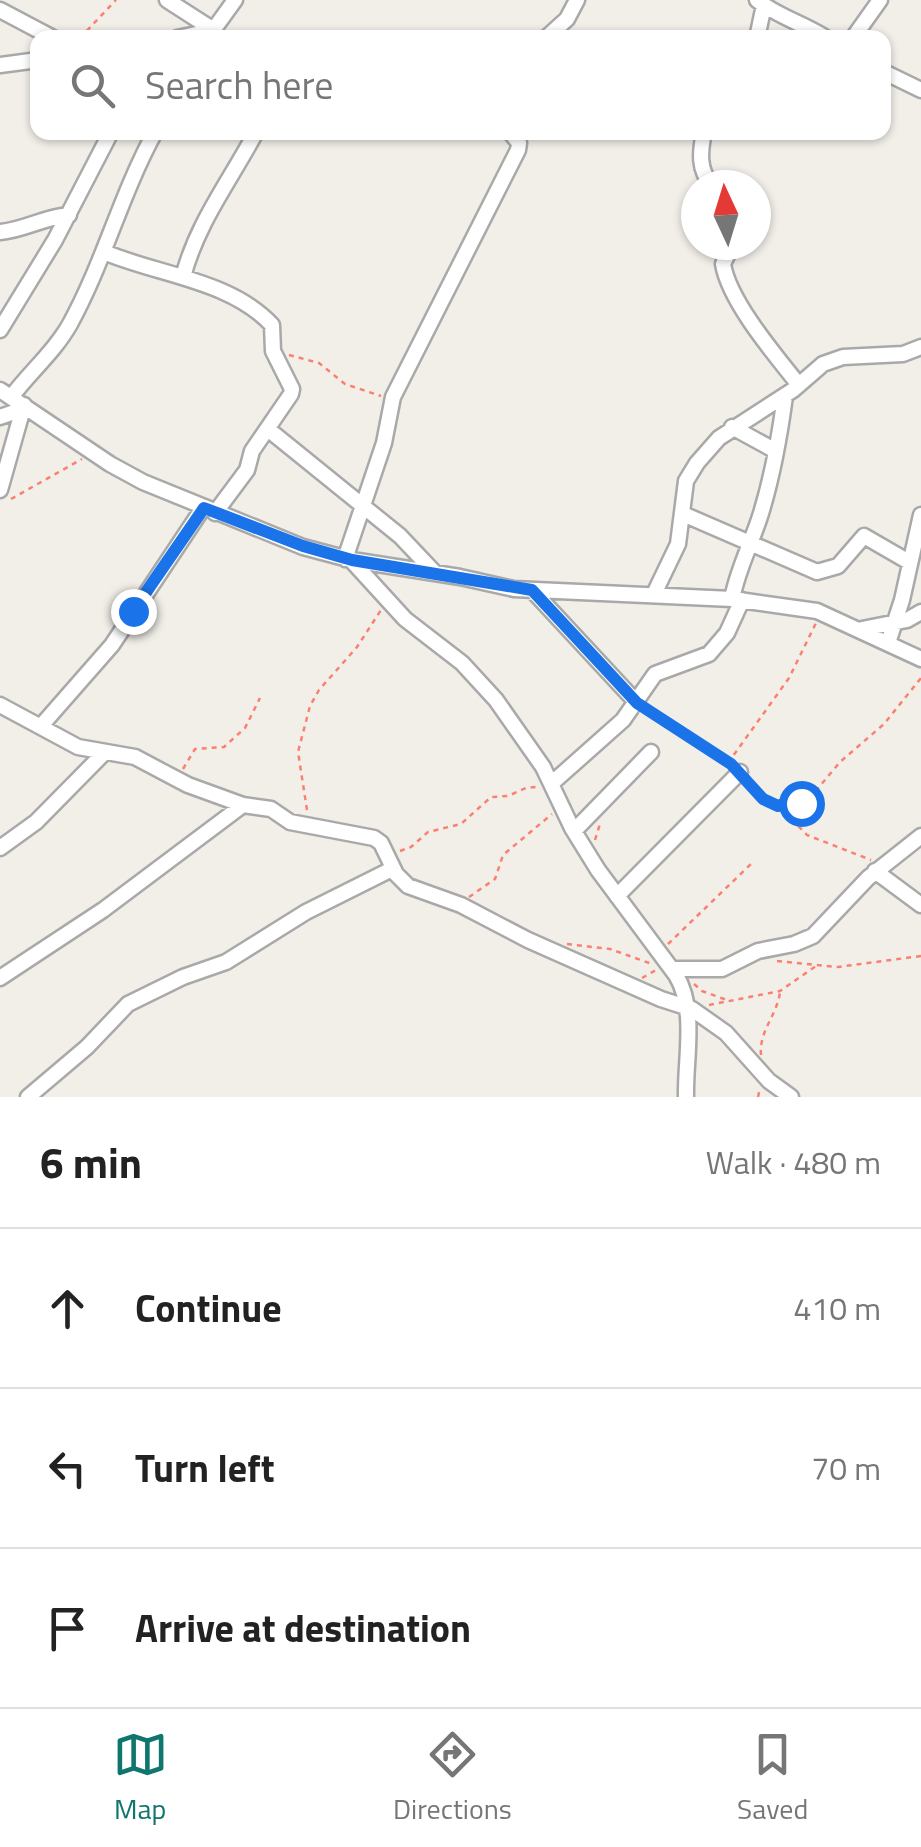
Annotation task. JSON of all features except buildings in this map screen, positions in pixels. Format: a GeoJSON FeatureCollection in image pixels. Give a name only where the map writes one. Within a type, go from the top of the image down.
{"type":"FeatureCollection","features":[{"type":"Feature","properties":{"kind":"street"},"geometry":{"type":"LineString","coordinates":[[168,0],[207,30]]}},
{"type":"Feature","properties":{"kind":"street"},"geometry":{"type":"LineString","coordinates":[[213,30],[235,0]]}},
{"type":"Feature","properties":{"kind":"street"},"geometry":{"type":"LineString","coordinates":[[555,30],[567,19],[577,0]]}},
{"type":"Feature","properties":{"kind":"street"},"geometry":{"type":"LineString","coordinates":[[859,30],[880,0]]}},
{"type":"Feature","properties":{"kind":"street"},"geometry":{"type":"LineString","coordinates":[[758,30],[760,3],[811,30]]}},
{"type":"Feature","properties":{"kind":"street"},"geometry":{"type":"LineString","coordinates":[[0,10],[38,30]]}},
{"type":"Feature","properties":{"kind":"street"},"geometry":{"type":"LineString","coordinates":[[0,65],[30,61]]}},
{"type":"Feature","properties":{"kind":"street"},"geometry":{"type":"LineString","coordinates":[[891,75],[921,90]]}},
{"type":"Feature","properties":{"kind":"street"},"geometry":{"type":"LineString","coordinates":[[0,330],[69,216],[107,140]]}},
{"type":"Feature","properties":{"kind":"street"},"geometry":{"type":"LineString","coordinates":[[0,417],[69,326],[150,140]]}},
{"type":"Feature","properties":{"kind":"street"},"geometry":{"type":"LineString","coordinates":[[184,277],[203,222],[252,140]]}},
{"type":"Feature","properties":{"kind":"street"},"geometry":{"type":"LineString","coordinates":[[349,559],[393,400],[514,160],[517,140]]}},
{"type":"Feature","properties":{"kind":"street"},"geometry":{"type":"LineString","coordinates":[[702,170],[703,140]]}},
{"type":"Feature","properties":{"kind":"street"},"geometry":{"type":"LineString","coordinates":[[0,232],[47,218],[69,216]]}},
{"type":"Feature","properties":{"kind":"street"},"geometry":{"type":"LineString","coordinates":[[41,726],[112,644],[209,510],[250,464],[256,445],[292,389],[274,351],[273,328],[268,320],[242,303],[184,277],[104,252]]}},
{"type":"Feature","properties":{"kind":"street"},"geometry":{"type":"LineString","coordinates":[[725,260],[731,287],[761,337],[799,385]]}},
{"type":"Feature","properties":{"kind":"street"},"geometry":{"type":"LineString","coordinates":[[654,594],[678,544],[690,474],[732,428],[785,396],[815,369],[843,357],[891,356],[921,346]]}},
{"type":"Feature","properties":{"kind":"street"},"geometry":{"type":"LineString","coordinates":[[551,784],[623,720],[655,674],[709,654],[726,634],[737,599],[737,572],[761,516],[785,396]]}},
{"type":"Feature","properties":{"kind":"street"},"geometry":{"type":"LineString","coordinates":[[15,400],[144,482],[303,546],[478,584],[737,599],[822,612],[921,659]]}},
{"type":"Feature","properties":{"kind":"street"},"geometry":{"type":"LineString","coordinates":[[0,490],[15,400]]}},
{"type":"Feature","properties":{"kind":"street"},"geometry":{"type":"LineString","coordinates":[[732,428],[774,450]]}},
{"type":"Feature","properties":{"kind":"street"},"geometry":{"type":"LineString","coordinates":[[269,430],[400,536],[435,573]]}},
{"type":"Feature","properties":{"kind":"street"},"geometry":{"type":"LineString","coordinates":[[683,514],[822,572],[838,566],[860,538],[868,536],[914,556]]}},
{"type":"Feature","properties":{"kind":"street"},"geometry":{"type":"LineString","coordinates":[[888,643],[914,556],[921,514]]}},
{"type":"Feature","properties":{"kind":"street"},"geometry":{"type":"LineString","coordinates":[[349,559],[404,619],[462,662],[512,721],[551,784],[574,832],[675,974],[690,1007],[686,1097]]}},
{"type":"Feature","properties":{"kind":"street"},"geometry":{"type":"LineString","coordinates":[[667,570],[678,595]]}},
{"type":"Feature","properties":{"kind":"street"},"geometry":{"type":"LineString","coordinates":[[532,590],[637,703]]}},
{"type":"Feature","properties":{"kind":"street"},"geometry":{"type":"LineString","coordinates":[[862,630],[894,624],[921,612]]}},
{"type":"Feature","properties":{"kind":"street"},"geometry":{"type":"LineString","coordinates":[[0,706],[78,747],[142,760],[178,780],[243,805],[267,808],[290,822],[367,836],[384,848],[392,868],[408,886],[460,904],[528,940],[661,999],[690,1007],[739,1046],[762,1074],[791,1097]]}},
{"type":"Feature","properties":{"kind":"street"},"geometry":{"type":"LineString","coordinates":[[0,848],[36,822],[105,752]]}},
{"type":"Feature","properties":{"kind":"street"},"geometry":{"type":"LineString","coordinates":[[574,832],[651,752]]}},
{"type":"Feature","properties":{"kind":"street"},"geometry":{"type":"LineString","coordinates":[[617,896],[734,767]]}},
{"type":"Feature","properties":{"kind":"street"},"geometry":{"type":"LineString","coordinates":[[0,978],[103,910],[243,805]]}},
{"type":"Feature","properties":{"kind":"street"},"geometry":{"type":"LineString","coordinates":[[675,974],[722,969],[758,951],[804,940],[824,926],[878,869],[921,836]]}},
{"type":"Feature","properties":{"kind":"street"},"geometry":{"type":"LineString","coordinates":[[28,1097],[87,1047],[128,1004],[183,977],[217,966],[306,912],[392,868]]}},
{"type":"Feature","properties":{"kind":"street"},"geometry":{"type":"LineString","coordinates":[[878,869],[921,905]]}},
{"type":"Feature","properties":{"kind":"path"},"geometry":{"type":"LineString","coordinates":[[87,30],[115,0]]}},
{"type":"Feature","properties":{"kind":"path"},"geometry":{"type":"LineString","coordinates":[[274,351],[319,363],[346,384],[393,400]]}},
{"type":"Feature","properties":{"kind":"path"},"geometry":{"type":"LineString","coordinates":[[0,504],[93,452]]}},
{"type":"Feature","properties":{"kind":"path"},"geometry":{"type":"LineString","coordinates":[[305,823],[306,798],[298,752],[310,706],[318,690],[357,647],[388,601]]}},
{"type":"Feature","properties":{"kind":"path"},"geometry":{"type":"LineString","coordinates":[[734,767],[789,678],[822,612]]}},
{"type":"Feature","properties":{"kind":"path"},"geometry":{"type":"LineString","coordinates":[[778,806],[810,799],[840,762],[884,724],[921,678]]}},
{"type":"Feature","properties":{"kind":"path"},"geometry":{"type":"LineString","coordinates":[[178,780],[195,749],[220,749],[239,735],[260,698]]}},
{"type":"Feature","properties":{"kind":"path"},"geometry":{"type":"LineString","coordinates":[[637,703],[734,767],[763,799],[778,806],[807,834],[857,853],[878,869]]}},
{"type":"Feature","properties":{"kind":"path"},"geometry":{"type":"LineString","coordinates":[[384,848],[407,849],[428,832],[461,824],[491,797],[551,784]]}},
{"type":"Feature","properties":{"kind":"path"},"geometry":{"type":"LineString","coordinates":[[590,856],[608,798]]}},
{"type":"Feature","properties":{"kind":"path"},"geometry":{"type":"LineString","coordinates":[[460,904],[495,880],[504,855],[560,805]]}},
{"type":"Feature","properties":{"kind":"path"},"geometry":{"type":"LineString","coordinates":[[660,952],[752,863]]}},
{"type":"Feature","properties":{"kind":"path"},"geometry":{"type":"LineString","coordinates":[[554,942],[610,950],[660,968],[632,984]]}},
{"type":"Feature","properties":{"kind":"path"},"geometry":{"type":"LineString","coordinates":[[774,961],[838,967],[921,956]]}},
{"type":"Feature","properties":{"kind":"path"},"geometry":{"type":"LineString","coordinates":[[690,1007],[780,991],[816,965]]}},
{"type":"Feature","properties":{"kind":"path"},"geometry":{"type":"LineString","coordinates":[[675,974],[730,1001]]}},
{"type":"Feature","properties":{"kind":"path"},"geometry":{"type":"LineString","coordinates":[[762,1074],[761,1035],[778,1006],[780,991]]}},
{"type":"Feature","properties":{"kind":"route"},"geometry":{"type":"LineString","coordinates":[[133,611],[204,508],[303,546],[352,560],[532,590],[637,703],[731,764],[766,801],[778,806],[801,803]]}}]}
